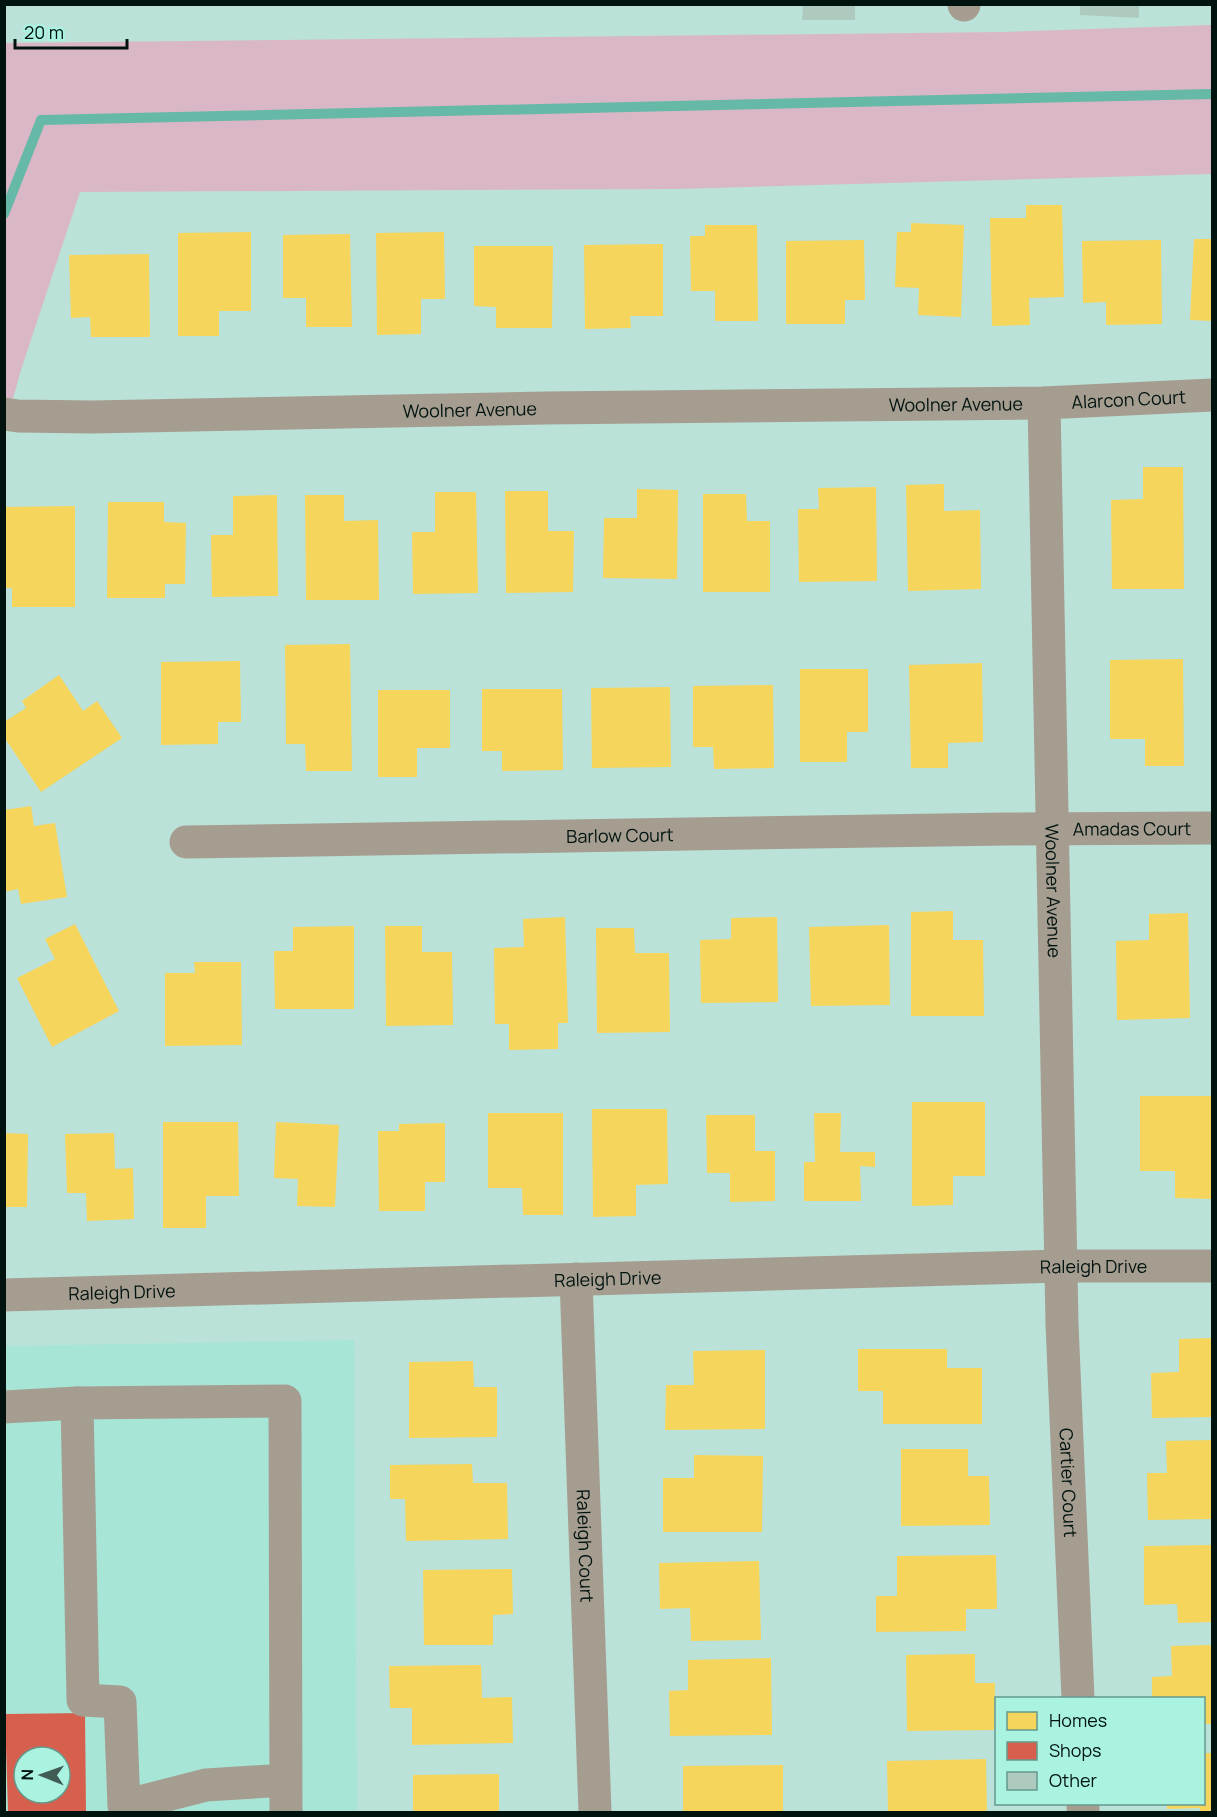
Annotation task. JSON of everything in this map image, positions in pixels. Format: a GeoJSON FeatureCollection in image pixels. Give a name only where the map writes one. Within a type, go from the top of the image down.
{"type":"FeatureCollection","features":[{"type":"Feature","properties":{"kind":"street","name":"Alarcon Court"},"geometry":{"type":"LineString","coordinates":[[1044,403],[1212,395]]}},
{"type":"Feature","properties":{"kind":"street","name":"Woolner Avenue"},"geometry":{"type":"LineString","coordinates":[[11,415],[93,417],[534,408],[1044,403],[1061,1266]]}},
{"type":"Feature","properties":{"kind":"street","name":"Amadas Court"},"geometry":{"type":"LineString","coordinates":[[1053,828],[1212,828]]}},
{"type":"Feature","properties":{"kind":"street","name":"Barlow Court"},"geometry":{"type":"LineString","coordinates":[[186,842],[1053,828]]}},
{"type":"Feature","properties":{"kind":"street","name":"Raleigh Drive"},"geometry":{"type":"LineString","coordinates":[[4,1295],[1061,1266],[1212,1266]]}},
{"type":"Feature","properties":{"kind":"street","name":"Cartier Court"},"geometry":{"type":"LineString","coordinates":[[1061,1266],[1078,1697]]}},
{"type":"Feature","properties":{"kind":"street","name":"Raleigh Court"},"geometry":{"type":"LineString","coordinates":[[576,1278],[595,1812]]}},
{"type":"Feature","properties":{"kind":"street"},"geometry":{"type":"LineString","coordinates":[[4,1407],[77,1403],[285,1401],[286,1812]]}},
{"type":"Feature","properties":{"kind":"street"},"geometry":{"type":"LineString","coordinates":[[77,1403],[83,1700],[120,1702],[124,1806],[206,1785],[286,1780]]}},
{"type":"Feature","properties":{"kind":"shaded area"},"geometry":{"type":"Polygon","coordinates":[[[1212,25],[1212,174],[677,189],[80,192],[21,370],[5,427],[5,43],[1001,32],[1212,25]]]}},
{"type":"Feature","properties":{"kind":"shaded area"},"geometry":{"type":"Polygon","coordinates":[[[354,1340],[357,1812],[5,1812],[4,1346],[354,1340]]]}},
{"type":"Feature","properties":{"kind":"building: Homes"},"geometry":{"type":"Polygon","coordinates":[[[1026,205],[1062,205],[1064,297],[1029,298],[1030,325],[992,326],[990,218],[1026,218],[1026,205]]]}},
{"type":"Feature","properties":{"kind":"building: Homes"},"geometry":{"type":"Polygon","coordinates":[[[911,223],[964,225],[961,317],[918,315],[919,288],[895,287],[897,232],[911,232],[911,223]]]}},
{"type":"Feature","properties":{"kind":"building: Homes"},"geometry":{"type":"Polygon","coordinates":[[[705,225],[757,225],[758,321],[715,321],[715,291],[691,291],[690,236],[705,236],[705,225]]]}},
{"type":"Feature","properties":{"kind":"building: Homes"},"geometry":{"type":"Polygon","coordinates":[[[251,232],[251,311],[219,311],[219,336],[178,336],[178,233],[251,232]]]}},
{"type":"Feature","properties":{"kind":"building: Homes"},"geometry":{"type":"Polygon","coordinates":[[[444,232],[445,299],[421,299],[421,334],[377,335],[376,233],[444,232]]]}},
{"type":"Feature","properties":{"kind":"building: Homes"},"geometry":{"type":"Polygon","coordinates":[[[350,234],[352,327],[306,327],[306,298],[283,298],[283,235],[350,234]]]}},
{"type":"Feature","properties":{"kind":"building: Homes"},"geometry":{"type":"Polygon","coordinates":[[[1194,239],[1212,239],[1212,321],[1190,320],[1194,239]]]}},
{"type":"Feature","properties":{"kind":"building: Homes"},"geometry":{"type":"Polygon","coordinates":[[[864,240],[865,300],[845,300],[845,324],[786,324],[786,241],[864,240]]]}},
{"type":"Feature","properties":{"kind":"building: Homes"},"geometry":{"type":"Polygon","coordinates":[[[1161,240],[1162,324],[1106,325],[1106,302],[1083,303],[1082,241],[1161,240]]]}},
{"type":"Feature","properties":{"kind":"building: Homes"},"geometry":{"type":"Polygon","coordinates":[[[663,244],[663,316],[630,316],[631,328],[585,329],[584,245],[663,244]]]}},
{"type":"Feature","properties":{"kind":"building: Homes"},"geometry":{"type":"Polygon","coordinates":[[[474,246],[553,246],[552,328],[496,328],[496,307],[474,306],[474,246]]]}},
{"type":"Feature","properties":{"kind":"building: Homes"},"geometry":{"type":"Polygon","coordinates":[[[149,254],[150,337],[91,337],[90,317],[71,318],[69,255],[149,254]]]}},
{"type":"Feature","properties":{"kind":"building: Homes"},"geometry":{"type":"Polygon","coordinates":[[[1143,467],[1183,467],[1184,589],[1112,589],[1111,500],[1143,499],[1143,467]]]}},
{"type":"Feature","properties":{"kind":"building: Homes"},"geometry":{"type":"Polygon","coordinates":[[[944,484],[944,511],[980,510],[981,589],[908,591],[906,485],[944,484]]]}},
{"type":"Feature","properties":{"kind":"building: Homes"},"geometry":{"type":"Polygon","coordinates":[[[876,487],[877,581],[799,582],[798,509],[819,509],[818,488],[876,487]]]}},
{"type":"Feature","properties":{"kind":"building: Homes"},"geometry":{"type":"Polygon","coordinates":[[[637,489],[678,490],[677,579],[603,578],[604,518],[637,518],[637,489]]]}},
{"type":"Feature","properties":{"kind":"building: Homes"},"geometry":{"type":"Polygon","coordinates":[[[505,491],[548,491],[548,531],[574,531],[573,592],[506,593],[505,491]]]}},
{"type":"Feature","properties":{"kind":"building: Homes"},"geometry":{"type":"Polygon","coordinates":[[[435,492],[476,492],[478,593],[413,594],[412,532],[435,532],[435,492]]]}},
{"type":"Feature","properties":{"kind":"building: Homes"},"geometry":{"type":"Polygon","coordinates":[[[703,494],[746,494],[747,521],[770,521],[770,592],[703,592],[703,494]]]}},
{"type":"Feature","properties":{"kind":"building: Homes"},"geometry":{"type":"Polygon","coordinates":[[[277,495],[278,596],[212,597],[211,535],[233,535],[233,496],[277,495]]]}},
{"type":"Feature","properties":{"kind":"building: Homes"},"geometry":{"type":"Polygon","coordinates":[[[305,495],[344,495],[344,521],[378,520],[379,600],[306,600],[305,495]]]}},
{"type":"Feature","properties":{"kind":"building: Homes"},"geometry":{"type":"Polygon","coordinates":[[[108,502],[164,502],[164,522],[186,523],[185,584],[165,584],[165,598],[107,598],[108,502]]]}},
{"type":"Feature","properties":{"kind":"building: Homes"},"geometry":{"type":"Polygon","coordinates":[[[75,506],[75,607],[12,607],[12,588],[4,588],[4,507],[75,506]]]}},
{"type":"Feature","properties":{"kind":"building: Homes"},"geometry":{"type":"Polygon","coordinates":[[[350,644],[352,771],[306,771],[305,744],[286,744],[285,645],[350,644]]]}},
{"type":"Feature","properties":{"kind":"building: Homes"},"geometry":{"type":"Polygon","coordinates":[[[1183,659],[1184,766],[1145,766],[1145,739],[1110,739],[1110,660],[1183,659]]]}},
{"type":"Feature","properties":{"kind":"building: Homes"},"geometry":{"type":"Polygon","coordinates":[[[240,661],[241,722],[218,722],[218,744],[161,745],[161,662],[240,661]]]}},
{"type":"Feature","properties":{"kind":"building: Homes"},"geometry":{"type":"Polygon","coordinates":[[[982,663],[983,742],[948,743],[948,768],[911,768],[909,665],[982,663]]]}},
{"type":"Feature","properties":{"kind":"building: Homes"},"geometry":{"type":"Polygon","coordinates":[[[800,669],[868,669],[868,732],[847,732],[847,762],[800,762],[800,669]]]}},
{"type":"Feature","properties":{"kind":"building: Homes"},"geometry":{"type":"Polygon","coordinates":[[[59,675],[83,711],[97,701],[122,738],[41,792],[4,737],[4,722],[26,708],[22,701],[59,675]]]}},
{"type":"Feature","properties":{"kind":"building: Homes"},"geometry":{"type":"Polygon","coordinates":[[[773,685],[774,768],[714,769],[713,747],[693,747],[693,686],[773,685]]]}},
{"type":"Feature","properties":{"kind":"building: Homes"},"geometry":{"type":"Polygon","coordinates":[[[670,687],[671,767],[592,768],[591,688],[670,687]]]}},
{"type":"Feature","properties":{"kind":"building: Homes"},"geometry":{"type":"Polygon","coordinates":[[[482,689],[562,689],[563,770],[502,771],[502,751],[482,751],[482,689]]]}},
{"type":"Feature","properties":{"kind":"building: Homes"},"geometry":{"type":"Polygon","coordinates":[[[378,690],[450,690],[450,748],[417,748],[417,777],[378,777],[378,690]]]}},
{"type":"Feature","properties":{"kind":"building: Homes"},"geometry":{"type":"Polygon","coordinates":[[[31,806],[34,826],[55,823],[67,897],[21,904],[18,889],[4,892],[4,810],[31,806]]]}},
{"type":"Feature","properties":{"kind":"building: Homes"},"geometry":{"type":"Polygon","coordinates":[[[953,911],[953,940],[983,940],[984,1016],[911,1016],[911,912],[953,911]]]}},
{"type":"Feature","properties":{"kind":"building: Homes"},"geometry":{"type":"Polygon","coordinates":[[[1188,913],[1190,1018],[1117,1020],[1116,941],[1149,940],[1149,914],[1188,913]]]}},
{"type":"Feature","properties":{"kind":"building: Homes"},"geometry":{"type":"Polygon","coordinates":[[[565,917],[568,1023],[558,1023],[558,1049],[509,1050],[509,1024],[495,1024],[494,948],[524,947],[523,919],[565,917]]]}},
{"type":"Feature","properties":{"kind":"building: Homes"},"geometry":{"type":"Polygon","coordinates":[[[777,917],[778,1002],[701,1003],[700,940],[731,939],[731,918],[777,917]]]}},
{"type":"Feature","properties":{"kind":"building: Homes"},"geometry":{"type":"Polygon","coordinates":[[[75,924],[119,1011],[52,1047],[17,978],[55,959],[45,939],[75,924]]]}},
{"type":"Feature","properties":{"kind":"building: Homes"},"geometry":{"type":"Polygon","coordinates":[[[889,925],[890,1005],[811,1006],[809,927],[889,925]]]}},
{"type":"Feature","properties":{"kind":"building: Homes"},"geometry":{"type":"Polygon","coordinates":[[[354,926],[354,1009],[275,1009],[274,951],[293,951],[293,927],[354,926]]]}},
{"type":"Feature","properties":{"kind":"building: Homes"},"geometry":{"type":"Polygon","coordinates":[[[385,926],[422,926],[422,952],[452,952],[453,1025],[386,1026],[385,926]]]}},
{"type":"Feature","properties":{"kind":"building: Homes"},"geometry":{"type":"Polygon","coordinates":[[[596,928],[634,928],[635,953],[669,953],[670,1032],[597,1033],[596,928]]]}},
{"type":"Feature","properties":{"kind":"building: Homes"},"geometry":{"type":"Polygon","coordinates":[[[194,962],[241,962],[242,1045],[165,1046],[165,973],[195,973],[194,962]]]}},
{"type":"Feature","properties":{"kind":"building: Homes"},"geometry":{"type":"Polygon","coordinates":[[[1140,1096],[1212,1096],[1212,1199],[1175,1198],[1175,1171],[1140,1171],[1140,1096]]]}},
{"type":"Feature","properties":{"kind":"building: Homes"},"geometry":{"type":"Polygon","coordinates":[[[912,1102],[985,1102],[985,1176],[953,1176],[953,1205],[912,1206],[912,1102]]]}},
{"type":"Feature","properties":{"kind":"building: Homes"},"geometry":{"type":"Polygon","coordinates":[[[592,1109],[667,1109],[668,1184],[636,1185],[636,1216],[593,1217],[592,1109]]]}},
{"type":"Feature","properties":{"kind":"building: Homes"},"geometry":{"type":"Polygon","coordinates":[[[488,1113],[563,1113],[563,1215],[523,1215],[522,1188],[488,1188],[488,1113]]]}},
{"type":"Feature","properties":{"kind":"building: Homes"},"geometry":{"type":"Polygon","coordinates":[[[814,1113],[841,1113],[840,1152],[875,1152],[875,1167],[860,1166],[861,1201],[804,1201],[804,1162],[815,1162],[814,1113]]]}},
{"type":"Feature","properties":{"kind":"building: Homes"},"geometry":{"type":"Polygon","coordinates":[[[706,1115],[755,1115],[755,1151],[775,1151],[775,1201],[730,1202],[730,1173],[707,1173],[706,1115]]]}},
{"type":"Feature","properties":{"kind":"building: Homes"},"geometry":{"type":"Polygon","coordinates":[[[163,1122],[238,1122],[239,1196],[206,1196],[206,1228],[163,1228],[163,1122]]]}},
{"type":"Feature","properties":{"kind":"building: Homes"},"geometry":{"type":"Polygon","coordinates":[[[276,1122],[339,1125],[335,1207],[297,1206],[298,1179],[274,1178],[276,1122]]]}},
{"type":"Feature","properties":{"kind":"building: Homes"},"geometry":{"type":"Polygon","coordinates":[[[445,1123],[445,1182],[425,1182],[425,1211],[379,1211],[378,1131],[399,1131],[399,1124],[445,1123]]]}},
{"type":"Feature","properties":{"kind":"building: Homes"},"geometry":{"type":"Polygon","coordinates":[[[4,1133],[28,1134],[27,1207],[4,1207],[4,1133]]]}},
{"type":"Feature","properties":{"kind":"building: Homes"},"geometry":{"type":"Polygon","coordinates":[[[114,1133],[115,1169],[133,1168],[134,1219],[87,1221],[86,1193],[67,1193],[65,1134],[114,1133]]]}},
{"type":"Feature","properties":{"kind":"building: Homes"},"geometry":{"type":"Polygon","coordinates":[[[1212,1338],[1212,1417],[1152,1418],[1151,1373],[1179,1372],[1179,1339],[1212,1338]]]}},
{"type":"Feature","properties":{"kind":"building: Homes"},"geometry":{"type":"Polygon","coordinates":[[[858,1349],[947,1349],[947,1368],[982,1368],[982,1424],[883,1424],[883,1391],[858,1391],[858,1349]]]}},
{"type":"Feature","properties":{"kind":"building: Homes"},"geometry":{"type":"Polygon","coordinates":[[[765,1350],[765,1429],[665,1430],[666,1385],[694,1385],[693,1351],[765,1350]]]}},
{"type":"Feature","properties":{"kind":"building: Homes"},"geometry":{"type":"Polygon","coordinates":[[[473,1361],[474,1387],[497,1387],[497,1437],[409,1438],[409,1362],[473,1361]]]}},
{"type":"Feature","properties":{"kind":"building: Homes"},"geometry":{"type":"Polygon","coordinates":[[[1212,1440],[1212,1519],[1148,1520],[1147,1473],[1167,1473],[1166,1441],[1212,1440]]]}},
{"type":"Feature","properties":{"kind":"building: Homes"},"geometry":{"type":"Polygon","coordinates":[[[901,1449],[968,1449],[968,1476],[989,1476],[990,1525],[901,1526],[901,1449]]]}},
{"type":"Feature","properties":{"kind":"building: Homes"},"geometry":{"type":"Polygon","coordinates":[[[694,1455],[763,1456],[762,1532],[663,1532],[663,1478],[694,1478],[694,1455]]]}},
{"type":"Feature","properties":{"kind":"building: Homes"},"geometry":{"type":"Polygon","coordinates":[[[472,1464],[473,1483],[507,1483],[508,1539],[406,1541],[405,1499],[390,1499],[390,1465],[472,1464]]]}},
{"type":"Feature","properties":{"kind":"building: Homes"},"geometry":{"type":"Polygon","coordinates":[[[1212,1545],[1212,1622],[1178,1623],[1177,1604],[1144,1605],[1144,1546],[1212,1545]]]}},
{"type":"Feature","properties":{"kind":"building: Homes"},"geometry":{"type":"Polygon","coordinates":[[[996,1555],[997,1609],[966,1609],[966,1631],[876,1632],[876,1596],[897,1596],[897,1556],[996,1555]]]}},
{"type":"Feature","properties":{"kind":"building: Homes"},"geometry":{"type":"Polygon","coordinates":[[[759,1561],[761,1640],[691,1641],[690,1608],[660,1609],[659,1563],[759,1561]]]}},
{"type":"Feature","properties":{"kind":"building: Homes"},"geometry":{"type":"Polygon","coordinates":[[[512,1569],[513,1614],[493,1615],[493,1645],[424,1645],[423,1570],[512,1569]]]}},
{"type":"Feature","properties":{"kind":"building: Homes"},"geometry":{"type":"Polygon","coordinates":[[[1212,1645],[1212,1724],[1205,1724],[1205,1697],[1152,1697],[1152,1677],[1172,1676],[1171,1646],[1212,1645]]]}},
{"type":"Feature","properties":{"kind":"building: Homes"},"geometry":{"type":"Polygon","coordinates":[[[975,1654],[975,1683],[995,1683],[994,1730],[907,1731],[906,1655],[975,1654]]]}},
{"type":"Feature","properties":{"kind":"building: Homes"},"geometry":{"type":"Polygon","coordinates":[[[771,1658],[772,1735],[670,1736],[669,1691],[688,1690],[688,1660],[771,1658]]]}},
{"type":"Feature","properties":{"kind":"building: Homes"},"geometry":{"type":"Polygon","coordinates":[[[481,1665],[482,1698],[512,1697],[513,1743],[412,1745],[412,1708],[390,1708],[389,1666],[481,1665]]]}},
{"type":"Feature","properties":{"kind":"building: Homes"},"geometry":{"type":"Polygon","coordinates":[[[1205,1753],[1212,1753],[1212,1812],[1200,1812],[1200,1808],[1167,1809],[1167,1805],[1205,1805],[1205,1753]]]}},
{"type":"Feature","properties":{"kind":"building: Homes"},"geometry":{"type":"Polygon","coordinates":[[[986,1759],[987,1812],[888,1812],[887,1761],[986,1759]]]}},
{"type":"Feature","properties":{"kind":"building: Homes"},"geometry":{"type":"Polygon","coordinates":[[[783,1765],[783,1812],[683,1812],[683,1766],[783,1765]]]}},
{"type":"Feature","properties":{"kind":"building: Homes"},"geometry":{"type":"Polygon","coordinates":[[[499,1774],[499,1812],[413,1812],[413,1775],[499,1774]]]}},
{"type":"Feature","properties":{"kind":"building: Shops"},"geometry":{"type":"Polygon","coordinates":[[[85,1713],[86,1812],[8,1812],[5,1714],[85,1713]]]}},
{"type":"Feature","properties":{"kind":"building: Other"},"geometry":{"type":"Polygon","coordinates":[[[803,4],[855,4],[855,20],[802,20],[803,4]]]}},
{"type":"Feature","properties":{"kind":"building: Other"},"geometry":{"type":"Polygon","coordinates":[[[1080,4],[1139,4],[1139,18],[1080,15],[1080,4]]]}},
{"type":"Feature","properties":{"kind":"waterway"},"geometry":{"type":"LineString","coordinates":[[4,214],[41,120],[1212,94]]}}]}
